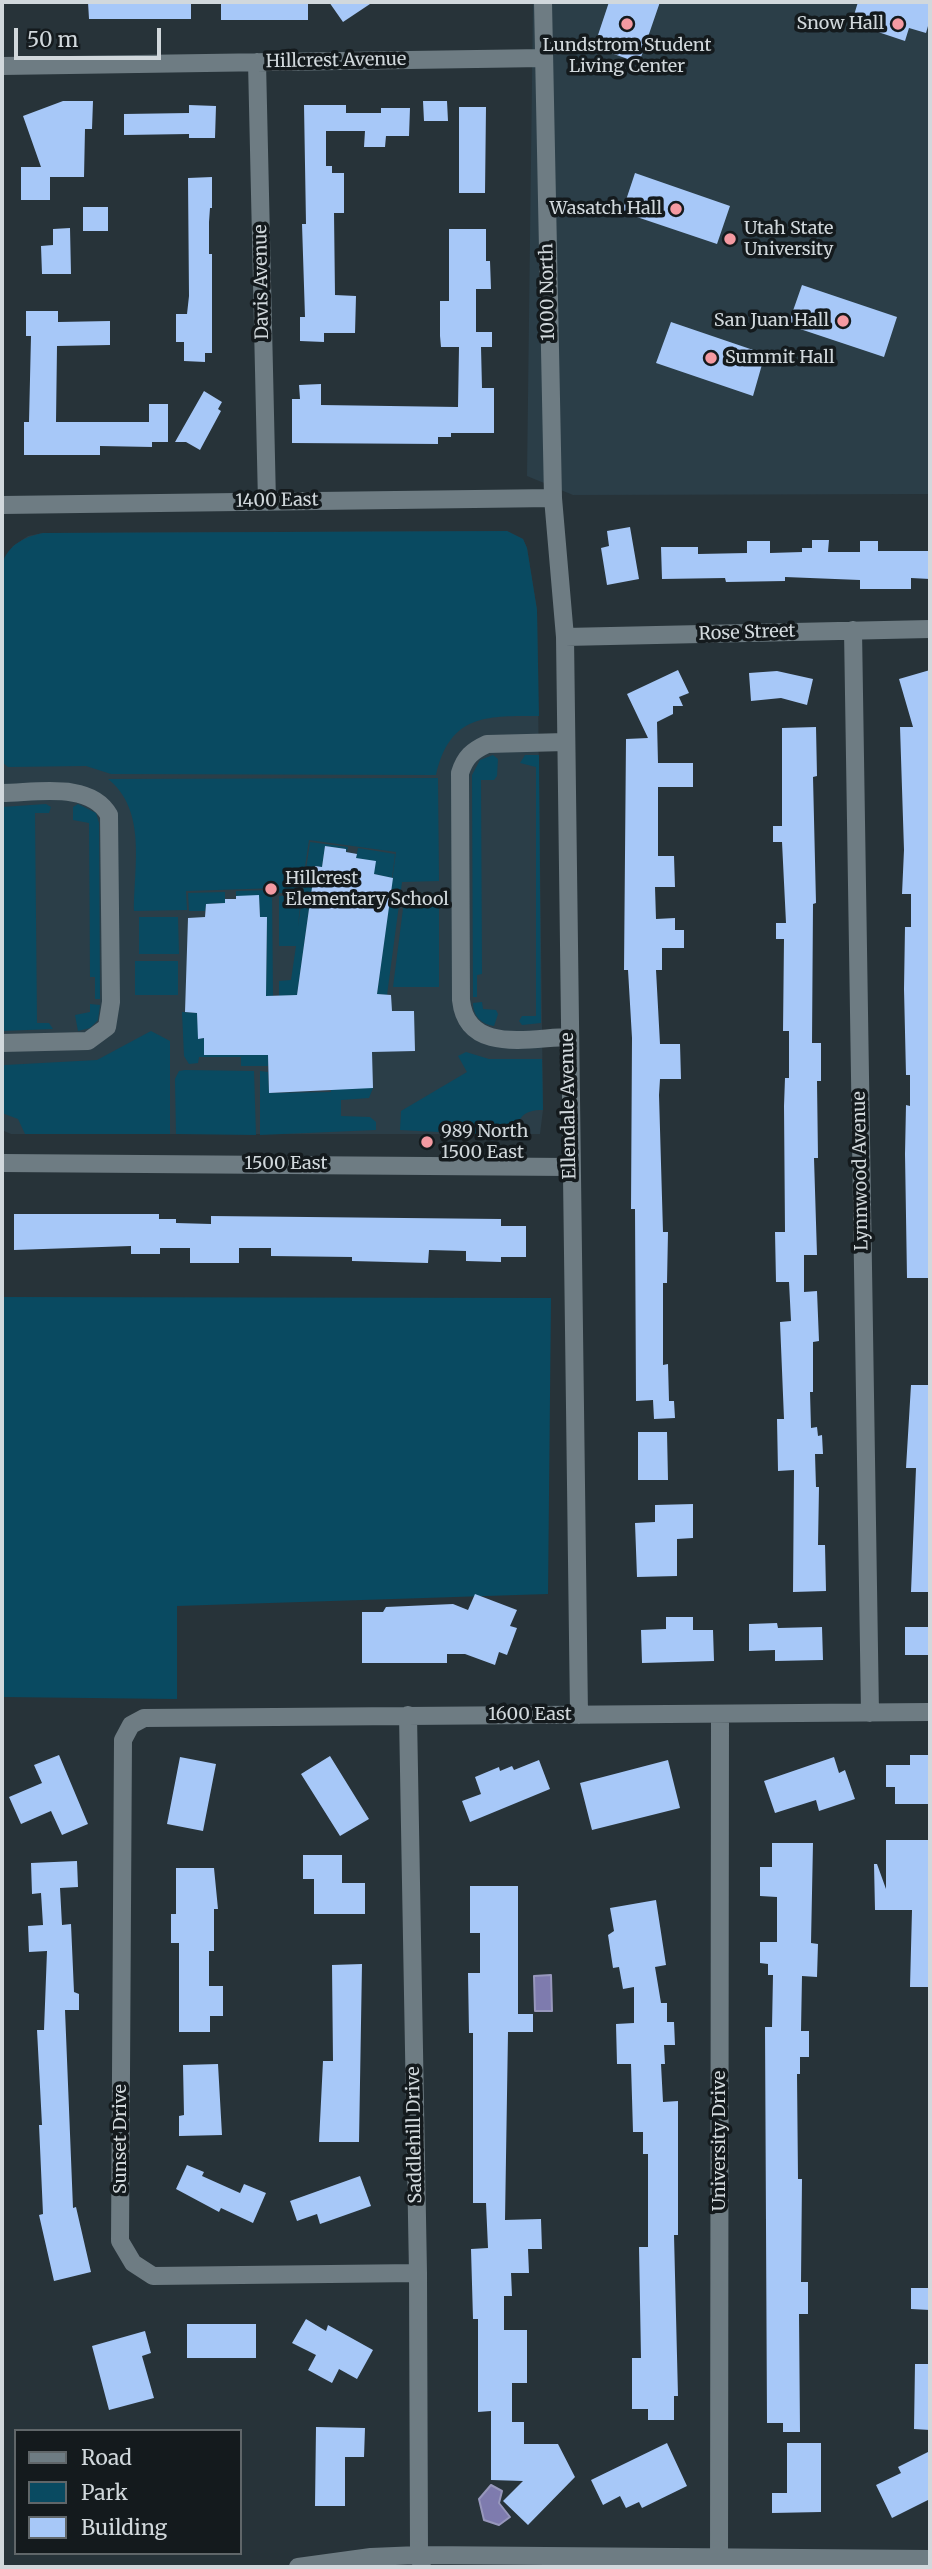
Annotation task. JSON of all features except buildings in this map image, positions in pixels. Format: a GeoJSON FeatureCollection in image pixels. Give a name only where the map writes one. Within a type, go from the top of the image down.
{"type":"FeatureCollection","features":[{"type":"Feature","properties":{"kind":"street","name":"1000 North"},"geometry":{"type":"LineString","coordinates":[[543,2],[553,498]]}},
{"type":"Feature","properties":{"kind":"street","name":"Hillcrest Avenue"},"geometry":{"type":"LineString","coordinates":[[2,65],[544,58]]}},
{"type":"Feature","properties":{"kind":"street","name":"Davis Avenue"},"geometry":{"type":"LineString","coordinates":[[257,62],[267,502]]}},
{"type":"Feature","properties":{"kind":"street","name":"1400 East"},"geometry":{"type":"LineString","coordinates":[[2,505],[553,498]]}},
{"type":"Feature","properties":{"kind":"street","name":"Ellendale Avenue"},"geometry":{"type":"LineString","coordinates":[[553,498],[565,637],[569,1167],[579,1715]]}},
{"type":"Feature","properties":{"kind":"street","name":"Rose Street"},"geometry":{"type":"LineString","coordinates":[[565,637],[930,629]]}},
{"type":"Feature","properties":{"kind":"street","name":"Lynnwood Avenue"},"geometry":{"type":"LineString","coordinates":[[853,630],[870,1713]]}},
{"type":"Feature","properties":{"kind":"street"},"geometry":{"type":"LineString","coordinates":[[566,743],[487,744],[475,749],[463,762],[460,773],[461,1000],[469,1026],[483,1036],[495,1039],[568,1037]]}},
{"type":"Feature","properties":{"kind":"street"},"geometry":{"type":"LineString","coordinates":[[2,793],[81,793],[95,799],[109,815],[111,1002],[107,1027],[88,1041],[2,1043]]}},
{"type":"Feature","properties":{"kind":"street","name":"1500 East"},"geometry":{"type":"LineString","coordinates":[[2,1163],[569,1167]]}},
{"type":"Feature","properties":{"kind":"street","name":"1600 East"},"geometry":{"type":"LineString","coordinates":[[131,1725],[144,1718],[930,1712]]}},
{"type":"Feature","properties":{"kind":"street","name":"University Drive"},"geometry":{"type":"LineString","coordinates":[[720,1714],[720,2562]]}},
{"type":"Feature","properties":{"kind":"street","name":"Saddlehill Drive"},"geometry":{"type":"LineString","coordinates":[[408,1715],[420,2561]]}},
{"type":"Feature","properties":{"kind":"street","name":"Sunset Drive"},"geometry":{"type":"LineString","coordinates":[[131,1725],[123,1740],[120,2241],[133,2263],[153,2276],[418,2273]]}},
{"type":"Feature","properties":{"kind":"street"},"geometry":{"type":"LineString","coordinates":[[299,2567],[371,2557],[420,2561],[720,2562],[930,2559]]}},
{"type":"Feature","properties":{"kind":"shaded area","name":"Utah State University"},"geometry":{"type":"Polygon","coordinates":[[[533,2],[930,2],[930,494],[573,495],[527,476],[533,2]]]}},
{"type":"Feature","properties":{"kind":"shaded area","name":"Hillcrest Elementary School"},"geometry":{"type":"Polygon","coordinates":[[[507,531],[523,539],[527,548],[537,610],[543,1110],[540,1134],[11,1134],[4,1131],[2,564],[13,546],[28,536],[43,533],[507,531]]]}},
{"type":"Feature","properties":{"kind":"shaded area"},"geometry":{"type":"Polygon","coordinates":[[[551,1975],[552,2011],[535,2011],[534,1976],[551,1975]]]}},
{"type":"Feature","properties":{"kind":"shaded area"},"geometry":{"type":"Polygon","coordinates":[[[491,2485],[502,2491],[499,2503],[510,2517],[499,2525],[484,2520],[479,2499],[491,2485]]]}},
{"type":"Feature","properties":{"kind":"green space"},"geometry":{"type":"Polygon","coordinates":[[[507,531],[523,539],[527,548],[537,610],[539,716],[503,717],[473,723],[451,740],[442,755],[436,775],[111,774],[86,766],[8,767],[2,762],[2,564],[13,547],[29,537],[43,533],[507,531]]]}},
{"type":"Feature","properties":{"kind":"green space"},"geometry":{"type":"Polygon","coordinates":[[[493,755],[498,759],[497,776],[494,780],[481,780],[482,974],[477,975],[477,997],[473,997],[472,775],[480,760],[493,755]]]}},
{"type":"Feature","properties":{"kind":"green space"},"geometry":{"type":"Polygon","coordinates":[[[525,755],[539,755],[541,1023],[522,1025],[519,1021],[522,1016],[536,1016],[536,767],[520,763],[525,755]]]}},
{"type":"Feature","properties":{"kind":"green space"},"geometry":{"type":"Polygon","coordinates":[[[438,778],[439,881],[402,882],[387,995],[377,994],[396,852],[309,840],[301,893],[279,893],[278,888],[186,891],[187,910],[134,911],[136,840],[133,823],[129,806],[108,779],[438,778]]]}},
{"type":"Feature","properties":{"kind":"green space"},"geometry":{"type":"Polygon","coordinates":[[[46,804],[51,807],[49,813],[35,813],[37,1023],[49,1023],[53,1029],[2,1031],[2,807],[46,804]]]}},
{"type":"Feature","properties":{"kind":"green space"},"geometry":{"type":"Polygon","coordinates":[[[78,804],[96,813],[99,823],[100,999],[95,999],[95,977],[90,977],[89,823],[73,820],[73,807],[78,804]]]}},
{"type":"Feature","properties":{"kind":"green space"},"geometry":{"type":"Polygon","coordinates":[[[310,842],[348,847],[347,852],[346,849],[325,846],[322,867],[315,866],[297,995],[279,996],[279,981],[291,980],[296,946],[279,946],[279,896],[301,895],[298,926],[310,842]]]}},
{"type":"Feature","properties":{"kind":"green space"},"geometry":{"type":"Polygon","coordinates":[[[358,848],[395,854],[392,878],[374,874],[356,858],[358,848]]]}},
{"type":"Feature","properties":{"kind":"green space"},"geometry":{"type":"Polygon","coordinates":[[[272,890],[273,996],[266,996],[267,918],[260,917],[259,896],[236,896],[236,891],[272,890]]]}},
{"type":"Feature","properties":{"kind":"green space"},"geometry":{"type":"Polygon","coordinates":[[[225,892],[225,903],[206,904],[205,911],[189,911],[188,893],[225,892]]]}},
{"type":"Feature","properties":{"kind":"green space"},"geometry":{"type":"Polygon","coordinates":[[[405,893],[439,893],[439,987],[393,987],[405,893]]]}},
{"type":"Feature","properties":{"kind":"green space"},"geometry":{"type":"Polygon","coordinates":[[[139,917],[178,917],[179,954],[139,954],[139,917]]]}},
{"type":"Feature","properties":{"kind":"green space"},"geometry":{"type":"Polygon","coordinates":[[[135,961],[178,961],[178,995],[135,995],[135,961]]]}},
{"type":"Feature","properties":{"kind":"green space"},"geometry":{"type":"Polygon","coordinates":[[[482,1002],[483,1009],[496,1010],[498,1014],[494,1026],[485,1023],[476,1015],[473,1003],[482,1002]]]}},
{"type":"Feature","properties":{"kind":"green space"},"geometry":{"type":"Polygon","coordinates":[[[90,1004],[100,1005],[98,1020],[90,1028],[78,1031],[75,1015],[90,1012],[90,1004]]]}},
{"type":"Feature","properties":{"kind":"green space"},"geometry":{"type":"Polygon","coordinates":[[[182,1012],[197,1013],[199,1039],[204,1038],[204,1055],[268,1055],[268,1066],[241,1066],[241,1057],[199,1057],[198,1063],[189,1064],[184,1056],[182,1012]]]}},
{"type":"Feature","properties":{"kind":"green space"},"geometry":{"type":"Polygon","coordinates":[[[151,1031],[170,1041],[170,1134],[25,1134],[18,1119],[2,1113],[2,1067],[5,1065],[97,1060],[151,1031]]]}},
{"type":"Feature","properties":{"kind":"green space"},"geometry":{"type":"Polygon","coordinates":[[[466,1052],[489,1059],[542,1059],[543,1110],[526,1113],[518,1124],[515,1136],[400,1130],[401,1111],[467,1072],[458,1056],[466,1052]]]}},
{"type":"Feature","properties":{"kind":"green space"},"geometry":{"type":"Polygon","coordinates":[[[179,1071],[254,1071],[256,1135],[176,1134],[175,1079],[179,1071]]]}},
{"type":"Feature","properties":{"kind":"green space"},"geometry":{"type":"Polygon","coordinates":[[[260,1071],[268,1072],[269,1093],[331,1092],[331,1079],[373,1088],[369,1098],[341,1100],[341,1116],[370,1117],[376,1122],[376,1130],[260,1135],[260,1071]]]}},
{"type":"Feature","properties":{"kind":"green space"},"geometry":{"type":"Polygon","coordinates":[[[2,1297],[551,1298],[548,1594],[177,1606],[177,1699],[2,1697],[2,1297]]]}},
{"type":"Feature","properties":{"kind":"place","name":"Lundstrom Student Living Center"},"geometry":{"type":"Point","coordinates":[627,24]}},
{"type":"Feature","properties":{"kind":"place","name":"Snow Hall"},"geometry":{"type":"Point","coordinates":[898,24]}},
{"type":"Feature","properties":{"kind":"place","name":"Wasatch Hall"},"geometry":{"type":"Point","coordinates":[676,209]}},
{"type":"Feature","properties":{"kind":"place","name":"Utah State University"},"geometry":{"type":"Point","coordinates":[730,239]}},
{"type":"Feature","properties":{"kind":"place","name":"San Juan Hall"},"geometry":{"type":"Point","coordinates":[843,321]}},
{"type":"Feature","properties":{"kind":"place","name":"Summit Hall"},"geometry":{"type":"Point","coordinates":[711,358]}},
{"type":"Feature","properties":{"kind":"place","name":"Hillcrest Elementary School"},"geometry":{"type":"Point","coordinates":[271,889]}},
{"type":"Feature","properties":{"kind":"place","name":"989 North 1500 East"},"geometry":{"type":"Point","coordinates":[427,1142]}}]}
